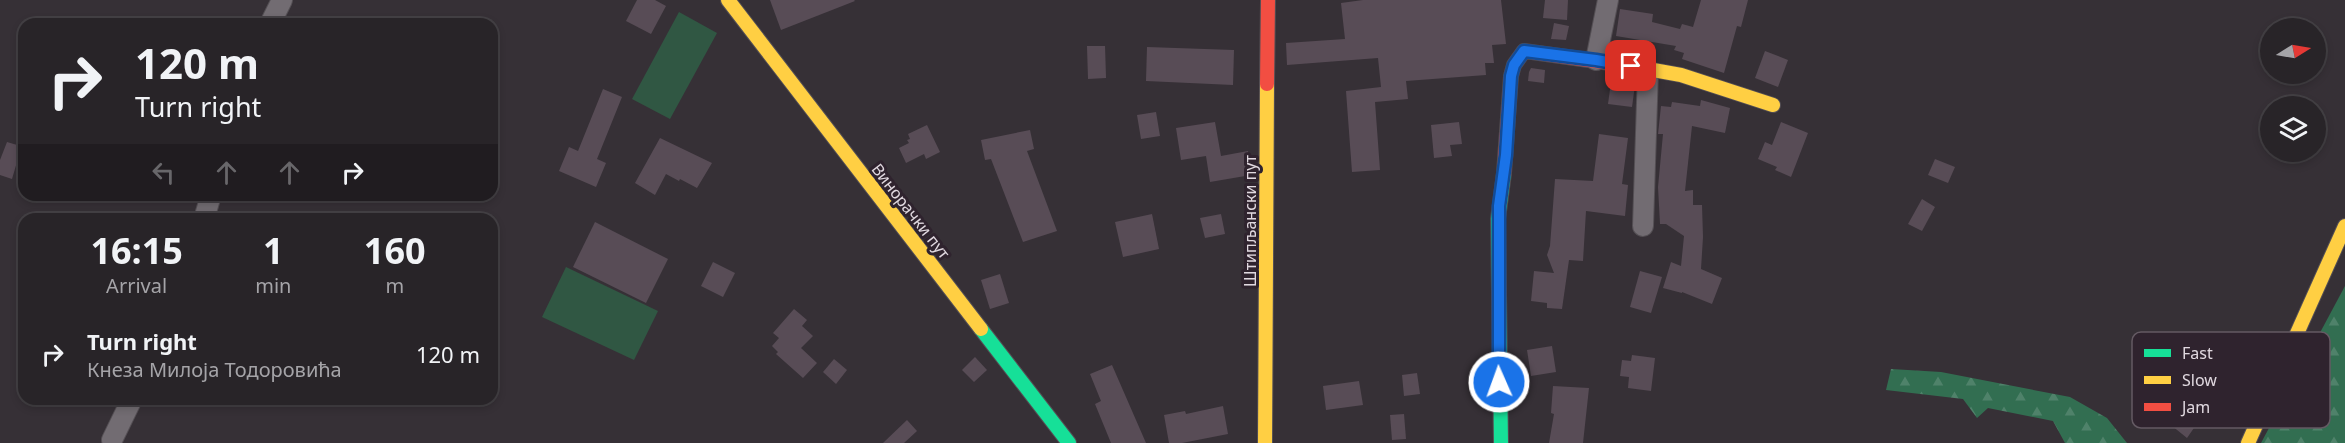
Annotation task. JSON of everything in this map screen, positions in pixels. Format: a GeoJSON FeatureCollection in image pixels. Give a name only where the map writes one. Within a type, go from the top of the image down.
{"type":"FeatureCollection","features":[{"type":"Feature","properties":{"kind":"street"},"geometry":{"type":"LineString","coordinates":[[273,18],[282,0]]}},
{"type":"Feature","properties":{"kind":"street","name":"Винорачки пут"},"geometry":{"type":"LineString","coordinates":[[728,0],[1069,443]]}},
{"type":"Feature","properties":{"kind":"street","name":"Штипљански пут"},"geometry":{"type":"LineString","coordinates":[[1265,443],[1268,0]]}},
{"type":"Feature","properties":{"kind":"street"},"geometry":{"type":"LineString","coordinates":[[1596,60],[1608,0]]}},
{"type":"Feature","properties":{"kind":"street"},"geometry":{"type":"LineString","coordinates":[[1501,443],[1498,219],[1506,155],[1511,76],[1514,65],[1524,51],[1596,60],[1701,80],[1773,105]]}},
{"type":"Feature","properties":{"kind":"street"},"geometry":{"type":"LineString","coordinates":[[1643,226],[1648,70]]}},
{"type":"Feature","properties":{"kind":"street"},"geometry":{"type":"LineString","coordinates":[[2297,332],[2345,226]]}},
{"type":"Feature","properties":{"kind":"street"},"geometry":{"type":"LineString","coordinates":[[112,440],[129,405]]}},
{"type":"Feature","properties":{"kind":"street"},"geometry":{"type":"LineString","coordinates":[[2247,443],[2254,428]]}},
{"type":"Feature","properties":{"kind":"green space"},"geometry":{"type":"Polygon","coordinates":[[[679,12],[717,33],[670,119],[632,99],[679,12]]]}},
{"type":"Feature","properties":{"kind":"green space"},"geometry":{"type":"Polygon","coordinates":[[[566,267],[658,311],[634,360],[542,317],[566,267]]]}},
{"type":"Feature","properties":{"kind":"green space"},"geometry":{"type":"Polygon","coordinates":[[[2345,286],[2345,443],[2261,443],[2269,428],[2330,428],[2330,332],[2320,332],[2345,286]]]}},
{"type":"Feature","properties":{"kind":"green space"},"geometry":{"type":"Polygon","coordinates":[[[1891,369],[1941,372],[2070,397],[2107,418],[2127,443],[2065,443],[2053,421],[1988,408],[1977,418],[1963,399],[1886,390],[1891,369]]]}},
{"type":"Feature","properties":{"kind":"building"},"geometry":{"type":"Polygon","coordinates":[[[637,0],[655,0],[666,6],[651,34],[626,21],[637,0]]]}},
{"type":"Feature","properties":{"kind":"building"},"geometry":{"type":"Polygon","coordinates":[[[770,0],[854,0],[855,1],[781,30],[770,0]]]}},
{"type":"Feature","properties":{"kind":"building"},"geometry":{"type":"Polygon","coordinates":[[[1363,0],[1501,0],[1506,44],[1492,45],[1494,63],[1485,63],[1486,75],[1406,81],[1408,99],[1375,102],[1380,170],[1352,172],[1346,91],[1381,87],[1378,58],[1287,65],[1286,43],[1345,39],[1341,3],[1363,0]]]}},
{"type":"Feature","properties":{"kind":"building"},"geometry":{"type":"Polygon","coordinates":[[[1545,0],[1568,0],[1567,20],[1543,18],[1545,0]]]}},
{"type":"Feature","properties":{"kind":"building"},"geometry":{"type":"Polygon","coordinates":[[[1701,0],[1748,0],[1741,27],[1737,26],[1724,73],[1682,59],[1684,53],[1674,50],[1676,46],[1616,36],[1620,9],[1653,14],[1652,22],[1680,29],[1682,24],[1693,27],[1701,0]]]}},
{"type":"Feature","properties":{"kind":"building"},"geometry":{"type":"Polygon","coordinates":[[[1554,23],[1569,26],[1566,40],[1551,39],[1554,23]]]}},
{"type":"Feature","properties":{"kind":"building"},"geometry":{"type":"Polygon","coordinates":[[[1087,46],[1105,46],[1106,78],[1088,79],[1087,46]]]}},
{"type":"Feature","properties":{"kind":"building"},"geometry":{"type":"Polygon","coordinates":[[[1147,47],[1234,50],[1233,85],[1146,81],[1147,47]]]}},
{"type":"Feature","properties":{"kind":"building"},"geometry":{"type":"Polygon","coordinates":[[[1765,51],[1788,60],[1778,87],[1755,78],[1765,51]]]}},
{"type":"Feature","properties":{"kind":"building"},"geometry":{"type":"Polygon","coordinates":[[[1531,68],[1545,70],[1544,83],[1528,81],[1531,68]]]}},
{"type":"Feature","properties":{"kind":"building"},"geometry":{"type":"Polygon","coordinates":[[[1611,82],[1635,85],[1632,107],[1608,104],[1611,82]]]}},
{"type":"Feature","properties":{"kind":"building"},"geometry":{"type":"Polygon","coordinates":[[[603,89],[622,97],[597,159],[606,163],[596,187],[559,171],[569,147],[578,151],[603,89]]]}},
{"type":"Feature","properties":{"kind":"building"},"geometry":{"type":"Polygon","coordinates":[[[1701,100],[1730,108],[1725,133],[1692,126],[1685,191],[1693,190],[1693,205],[1702,205],[1701,269],[1722,278],[1712,304],[1682,292],[1663,288],[1671,262],[1681,266],[1684,236],[1666,224],[1660,224],[1658,187],[1663,134],[1658,134],[1661,106],[1671,107],[1672,102],[1700,106],[1701,100]]]}},
{"type":"Feature","properties":{"kind":"building"},"geometry":{"type":"Polygon","coordinates":[[[1156,112],[1160,136],[1141,139],[1137,115],[1156,112]]]}},
{"type":"Feature","properties":{"kind":"building"},"geometry":{"type":"Polygon","coordinates":[[[1215,122],[1221,156],[1248,151],[1251,175],[1210,182],[1206,156],[1181,160],[1176,128],[1215,122]]]}},
{"type":"Feature","properties":{"kind":"building"},"geometry":{"type":"Polygon","coordinates":[[[1459,122],[1462,144],[1450,145],[1452,156],[1434,158],[1431,125],[1459,122]]]}},
{"type":"Feature","properties":{"kind":"building"},"geometry":{"type":"Polygon","coordinates":[[[1781,122],[1808,133],[1791,177],[1775,170],[1777,167],[1758,159],[1765,142],[1772,145],[1781,122]]]}},
{"type":"Feature","properties":{"kind":"building"},"geometry":{"type":"Polygon","coordinates":[[[927,125],[940,152],[926,159],[924,154],[906,163],[899,148],[909,143],[908,134],[927,125]]]}},
{"type":"Feature","properties":{"kind":"building"},"geometry":{"type":"Polygon","coordinates":[[[1030,130],[1034,149],[1027,151],[1057,231],[1023,242],[991,159],[985,160],[981,140],[1030,130]]]}},
{"type":"Feature","properties":{"kind":"building"},"geometry":{"type":"Polygon","coordinates":[[[1599,134],[1628,138],[1622,184],[1628,185],[1625,216],[1586,211],[1583,261],[1569,260],[1562,309],[1547,308],[1547,303],[1531,301],[1534,271],[1554,273],[1547,255],[1550,246],[1555,179],[1593,181],[1599,134]]]}},
{"type":"Feature","properties":{"kind":"building"},"geometry":{"type":"Polygon","coordinates":[[[660,138],[712,163],[697,188],[666,174],[655,195],[635,183],[660,138]]]}},
{"type":"Feature","properties":{"kind":"building"},"geometry":{"type":"Polygon","coordinates":[[[7,142],[18,145],[18,162],[12,179],[0,175],[0,160],[7,142]]]}},
{"type":"Feature","properties":{"kind":"building"},"geometry":{"type":"Polygon","coordinates":[[[1935,159],[1955,167],[1948,183],[1928,175],[1935,159]]]}},
{"type":"Feature","properties":{"kind":"building"},"geometry":{"type":"Polygon","coordinates":[[[1922,199],[1935,207],[1922,231],[1908,224],[1922,199]]]}},
{"type":"Feature","properties":{"kind":"building"},"geometry":{"type":"Polygon","coordinates":[[[1152,214],[1159,249],[1123,257],[1115,222],[1152,214]]]}},
{"type":"Feature","properties":{"kind":"building"},"geometry":{"type":"Polygon","coordinates":[[[1221,214],[1225,234],[1205,238],[1200,218],[1221,214]]]}},
{"type":"Feature","properties":{"kind":"building"},"geometry":{"type":"Polygon","coordinates":[[[595,222],[668,259],[646,303],[573,267],[595,222]]]}},
{"type":"Feature","properties":{"kind":"building"},"geometry":{"type":"Polygon","coordinates":[[[713,262],[735,273],[723,297],[701,286],[713,262]]]}},
{"type":"Feature","properties":{"kind":"building"},"geometry":{"type":"Polygon","coordinates":[[[1640,271],[1662,277],[1651,313],[1630,307],[1640,271]]]}},
{"type":"Feature","properties":{"kind":"building"},"geometry":{"type":"Polygon","coordinates":[[[1000,274],[1009,303],[990,309],[981,280],[1000,274]]]}},
{"type":"Feature","properties":{"kind":"building"},"geometry":{"type":"Polygon","coordinates":[[[794,309],[807,320],[802,326],[813,336],[801,348],[817,363],[803,378],[776,354],[778,352],[772,346],[779,338],[773,333],[794,309]]]}},
{"type":"Feature","properties":{"kind":"building"},"geometry":{"type":"Polygon","coordinates":[[[1552,346],[1556,372],[1531,376],[1527,350],[1552,346]]]}},
{"type":"Feature","properties":{"kind":"building"},"geometry":{"type":"Polygon","coordinates":[[[1632,355],[1655,358],[1651,391],[1628,388],[1629,377],[1620,376],[1622,360],[1631,361],[1632,355]]]}},
{"type":"Feature","properties":{"kind":"building"},"geometry":{"type":"Polygon","coordinates":[[[975,357],[987,370],[974,382],[962,370],[975,357]]]}},
{"type":"Feature","properties":{"kind":"building"},"geometry":{"type":"Polygon","coordinates":[[[834,359],[847,370],[836,384],[823,372],[834,359]]]}},
{"type":"Feature","properties":{"kind":"building"},"geometry":{"type":"Polygon","coordinates":[[[1112,365],[1146,443],[1111,443],[1095,404],[1101,401],[1090,374],[1112,365]]]}},
{"type":"Feature","properties":{"kind":"building"},"geometry":{"type":"Polygon","coordinates":[[[1417,373],[1420,394],[1404,396],[1402,375],[1417,373]]]}},
{"type":"Feature","properties":{"kind":"building"},"geometry":{"type":"Polygon","coordinates":[[[1359,381],[1363,405],[1326,410],[1323,386],[1359,381]]]}},
{"type":"Feature","properties":{"kind":"building"},"geometry":{"type":"Polygon","coordinates":[[[1553,386],[1589,388],[1583,443],[1549,443],[1554,414],[1551,413],[1553,386]]]}},
{"type":"Feature","properties":{"kind":"building"},"geometry":{"type":"Polygon","coordinates":[[[1223,406],[1228,434],[1182,443],[1169,443],[1164,415],[1185,411],[1186,414],[1223,406]]]}},
{"type":"Feature","properties":{"kind":"building"},"geometry":{"type":"Polygon","coordinates":[[[1404,414],[1406,439],[1392,440],[1390,415],[1404,414]]]}},
{"type":"Feature","properties":{"kind":"building"},"geometry":{"type":"Polygon","coordinates":[[[907,420],[917,431],[904,443],[883,443],[907,420]]]}},
{"type":"Feature","properties":{"kind":"building"},"geometry":{"type":"Polygon","coordinates":[[[2175,428],[2194,428],[2187,438],[2175,428]]]}},
{"type":"Feature","properties":{"kind":"traffic: fast"},"geometry":{"type":"LineString","coordinates":[[1501,443],[1498,219],[1504,173]]}},
{"type":"Feature","properties":{"kind":"traffic: fast"},"geometry":{"type":"LineString","coordinates":[[981,329],[1069,443]]}},
{"type":"Feature","properties":{"kind":"traffic: slow"},"geometry":{"type":"LineString","coordinates":[[728,0],[981,329]]}},
{"type":"Feature","properties":{"kind":"traffic: slow"},"geometry":{"type":"LineString","coordinates":[[1631,66],[1681,75],[1773,105]]}},
{"type":"Feature","properties":{"kind":"traffic: slow"},"geometry":{"type":"LineString","coordinates":[[1265,443],[1267,84]]}},
{"type":"Feature","properties":{"kind":"traffic: slow"},"geometry":{"type":"LineString","coordinates":[[2298,332],[2345,226]]}},
{"type":"Feature","properties":{"kind":"traffic: slow"},"geometry":{"type":"LineString","coordinates":[[2248,443],[2255,428]]}},
{"type":"Feature","properties":{"kind":"traffic: jam"},"geometry":{"type":"LineString","coordinates":[[1267,84],[1268,0]]}},
{"type":"Feature","properties":{"kind":"traffic: jam"},"geometry":{"type":"LineString","coordinates":[[1504,173],[1511,76],[1514,65],[1524,51],[1631,66]]}},
{"type":"Feature","properties":{"kind":"route"},"geometry":{"type":"LineString","coordinates":[[1499,382],[1498,219],[1506,155],[1508,99],[1514,65],[1524,51],[1631,66]]}}]}
